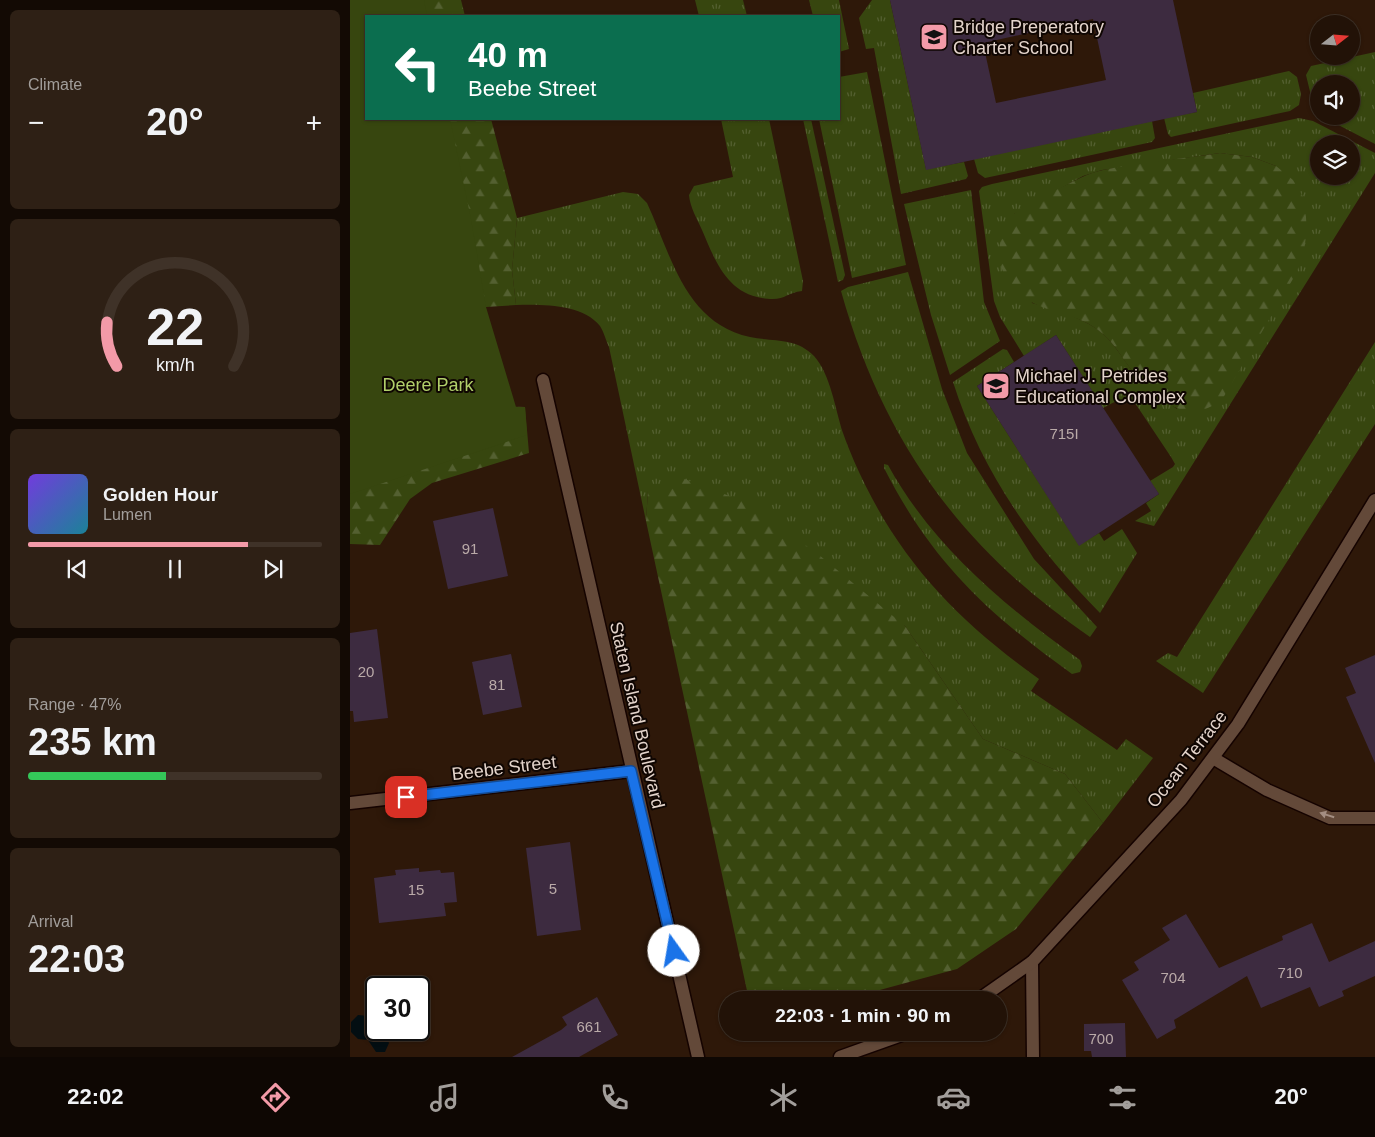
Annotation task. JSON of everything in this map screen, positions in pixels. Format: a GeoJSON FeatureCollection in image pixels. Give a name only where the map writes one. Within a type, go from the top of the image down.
{"type":"FeatureCollection","features":[{"type":"Feature","properties":{"kind":"street","name":"Staten Island Boulevard"},"geometry":{"type":"LineString","coordinates":[[543,380],[698,1057]]}},
{"type":"Feature","properties":{"kind":"street","name":"Ocean Terrace"},"geometry":{"type":"LineString","coordinates":[[991,991],[1032,962],[1180,800],[1213,758],[1238,724],[1375,500]]}},
{"type":"Feature","properties":{"kind":"street"},"geometry":{"type":"LineString","coordinates":[[1213,758],[1266,790],[1330,818],[1375,818]]}},
{"type":"Feature","properties":{"kind":"street","name":"Beebe Street"},"geometry":{"type":"LineString","coordinates":[[350,803],[631,771]]}},
{"type":"Feature","properties":{"kind":"street"},"geometry":{"type":"LineString","coordinates":[[1032,962],[1033,1057]]}},
{"type":"Feature","properties":{"kind":"street"},"geometry":{"type":"LineString","coordinates":[[840,1057],[885,1041]]}},
{"type":"Feature","properties":{"kind":"green space"},"geometry":{"type":"Polygon","coordinates":[[[350,0],[461,0],[465,15],[365,15],[365,120],[491,120],[517,218],[512,270],[516,305],[486,307],[391,374],[350,0]]]}},
{"type":"Feature","properties":{"kind":"green space","name":"Deere Park"},"geometry":{"type":"Polygon","coordinates":[[[350,0],[424,0],[427,15],[365,15],[365,120],[450,120],[471,219],[486,307],[516,407],[525,407],[527,435],[350,494],[350,0]]]}},
{"type":"Feature","properties":{"kind":"green space"},"geometry":{"type":"Polygon","coordinates":[[[695,0],[743,0],[747,15],[699,15],[695,0]]]}},
{"type":"Feature","properties":{"kind":"green space"},"geometry":{"type":"Polygon","coordinates":[[[809,0],[839,0],[849,49],[840,52],[840,15],[813,15],[809,0]]]}},
{"type":"Feature","properties":{"kind":"green space"},"geometry":{"type":"Polygon","coordinates":[[[872,0],[890,0],[926,169],[964,162],[968,176],[966,179],[901,194],[874,48],[866,49],[859,18],[872,0]]]}},
{"type":"Feature","properties":{"kind":"green space"},"geometry":{"type":"Polygon","coordinates":[[[1375,52],[1375,144],[1338,125],[1360,125],[1360,75],[1310,75],[1310,92],[1306,75],[1311,66],[1316,65],[1360,65],[1360,55],[1375,52]]]}},
{"type":"Feature","properties":{"kind":"green space"},"geometry":{"type":"Polygon","coordinates":[[[1289,71],[1297,77],[1301,94],[1299,105],[1290,111],[1171,137],[1168,134],[1164,118],[1197,112],[1193,93],[1289,71]]]}},
{"type":"Feature","properties":{"kind":"green space"},"geometry":{"type":"Polygon","coordinates":[[[867,72],[906,265],[852,278],[819,120],[840,120],[840,77],[867,72]]]}},
{"type":"Feature","properties":{"kind":"green space"},"geometry":{"type":"Polygon","coordinates":[[[1299,118],[1310,120],[1310,125],[1321,125],[1340,135],[1310,135],[1310,185],[1360,185],[1360,145],[1375,153],[1375,173],[1154,526],[1135,521],[1151,511],[1146,503],[1159,494],[1150,481],[1175,464],[1135,403],[1123,400],[1103,408],[1056,335],[1024,356],[1000,317],[994,301],[979,191],[982,187],[1299,118]],[[1220,153],[1102,170],[1083,176],[1014,214],[1032,303],[1074,317],[1097,329],[1113,345],[1140,379],[1177,409],[1276,166],[1252,157],[1220,153]]]}},
{"type":"Feature","properties":{"kind":"green space"},"geometry":{"type":"Polygon","coordinates":[[[721,120],[769,120],[803,281],[802,291],[776,299],[762,298],[750,295],[739,289],[723,273],[692,208],[689,195],[694,186],[733,177],[721,120]]]}},
{"type":"Feature","properties":{"kind":"green space"},"geometry":{"type":"Polygon","coordinates":[[[803,120],[811,120],[845,275],[843,280],[838,282],[803,120]]]}},
{"type":"Feature","properties":{"kind":"green space"},"geometry":{"type":"Polygon","coordinates":[[[1152,121],[1155,138],[1152,142],[985,178],[978,173],[974,159],[1152,121]]]}},
{"type":"Feature","properties":{"kind":"green space"},"geometry":{"type":"Polygon","coordinates":[[[1220,153],[1252,157],[1276,166],[1293,180],[1305,200],[1307,235],[1297,272],[1223,398],[1211,407],[1199,411],[1187,411],[1175,407],[1153,393],[1134,373],[1104,334],[1088,323],[1041,307],[1020,295],[1011,286],[1002,269],[1000,259],[1001,239],[1008,220],[1020,209],[1091,173],[1132,165],[1220,153]]]}},
{"type":"Feature","properties":{"kind":"green space"},"geometry":{"type":"Polygon","coordinates":[[[971,190],[984,302],[1000,341],[950,375],[931,315],[904,204],[971,190]]]}},
{"type":"Feature","properties":{"kind":"green space"},"geometry":{"type":"Polygon","coordinates":[[[623,192],[638,194],[647,203],[683,284],[695,302],[710,317],[728,329],[750,337],[792,343],[807,350],[814,356],[829,382],[843,433],[871,495],[889,527],[909,556],[954,609],[980,633],[1039,679],[1031,691],[1117,750],[1126,739],[1153,758],[1103,823],[1065,774],[983,739],[905,626],[648,491],[646,521],[609,347],[600,326],[593,319],[573,309],[549,305],[516,305],[512,270],[517,218],[623,192]]]}},
{"type":"Feature","properties":{"kind":"green space"},"geometry":{"type":"Polygon","coordinates":[[[908,272],[942,389],[967,453],[1034,559],[1097,627],[1090,637],[1044,603],[1003,567],[966,529],[933,488],[904,443],[880,396],[859,345],[841,291],[848,287],[908,272]]]}},
{"type":"Feature","properties":{"kind":"green space"},"geometry":{"type":"Polygon","coordinates":[[[1375,342],[1375,424],[1203,693],[1156,661],[1168,653],[1177,657],[1375,342]]]}},
{"type":"Feature","properties":{"kind":"green space"},"geometry":{"type":"Polygon","coordinates":[[[1003,349],[1007,350],[1014,362],[977,386],[1079,545],[1099,533],[1104,541],[1122,529],[1137,553],[1100,613],[1076,588],[1032,534],[995,477],[965,415],[953,382],[1003,349]]]}},
{"type":"Feature","properties":{"kind":"green space"},"geometry":{"type":"Polygon","coordinates":[[[482,406],[525,407],[529,453],[432,483],[410,499],[380,545],[350,544],[350,419],[482,406]]]}},
{"type":"Feature","properties":{"kind":"green space"},"geometry":{"type":"Polygon","coordinates":[[[884,464],[888,465],[906,495],[949,549],[999,597],[1080,660],[1082,666],[1080,672],[1072,674],[1041,651],[988,607],[964,583],[922,531],[902,501],[884,468],[884,464]]]}},
{"type":"Feature","properties":{"kind":"green space"},"geometry":{"type":"Polygon","coordinates":[[[682,478],[748,503],[819,555],[905,626],[983,739],[1065,774],[1103,823],[1016,929],[957,969],[876,991],[747,991],[646,521],[648,491],[682,478]]]}},
{"type":"Feature","properties":{"kind":"shaded area"},"geometry":{"type":"Polygon","coordinates":[[[358,1015],[365,1016],[365,1040],[358,1039],[351,1032],[351,1022],[358,1015]]]}},
{"type":"Feature","properties":{"kind":"shaded area"},"geometry":{"type":"Polygon","coordinates":[[[369,1041],[388,1041],[389,1043],[385,1052],[376,1052],[369,1041]]]}},
{"type":"Feature","properties":{"kind":"building"},"geometry":{"type":"Polygon","coordinates":[[[890,0],[1173,0],[1197,112],[926,170],[890,0]],[[1093,19],[983,43],[996,103],[1106,80],[1093,19]]]}},
{"type":"Feature","properties":{"kind":"building"},"geometry":{"type":"Polygon","coordinates":[[[1056,335],[1159,494],[1079,546],[977,386],[1056,335]]]}},
{"type":"Feature","properties":{"kind":"building"},"geometry":{"type":"Polygon","coordinates":[[[493,508],[508,576],[448,589],[433,521],[493,508]]]}},
{"type":"Feature","properties":{"kind":"building"},"geometry":{"type":"Polygon","coordinates":[[[377,629],[388,718],[354,722],[353,711],[350,711],[350,633],[377,629]]]}},
{"type":"Feature","properties":{"kind":"building"},"geometry":{"type":"Polygon","coordinates":[[[511,654],[522,707],[483,715],[472,662],[511,654]]]}},
{"type":"Feature","properties":{"kind":"building"},"geometry":{"type":"Polygon","coordinates":[[[1375,655],[1375,763],[1346,697],[1356,693],[1345,668],[1375,655]]]}},
{"type":"Feature","properties":{"kind":"building"},"geometry":{"type":"Polygon","coordinates":[[[570,842],[581,930],[537,936],[526,848],[570,842]]]}},
{"type":"Feature","properties":{"kind":"building"},"geometry":{"type":"Polygon","coordinates":[[[419,868],[419,872],[440,870],[441,873],[454,872],[457,902],[444,903],[446,916],[379,923],[374,878],[396,875],[395,870],[419,868]]]}},
{"type":"Feature","properties":{"kind":"building"},"geometry":{"type":"Polygon","coordinates":[[[1186,914],[1219,968],[1283,940],[1282,936],[1312,923],[1329,962],[1375,941],[1375,976],[1342,991],[1344,996],[1319,1007],[1310,987],[1261,1008],[1247,976],[1174,1020],[1176,1028],[1157,1039],[1122,980],[1139,970],[1134,962],[1170,940],[1162,928],[1186,914]]]}},
{"type":"Feature","properties":{"kind":"building"},"geometry":{"type":"Polygon","coordinates":[[[597,997],[618,1035],[579,1057],[512,1057],[561,1030],[567,1025],[562,1017],[597,997]]]}},
{"type":"Feature","properties":{"kind":"building"},"geometry":{"type":"Polygon","coordinates":[[[1125,1023],[1126,1057],[1092,1057],[1091,1051],[1084,1051],[1084,1024],[1125,1023]]]}},
{"type":"Feature","properties":{"kind":"place","name":"Bridge Preperatory Charter School"},"geometry":{"type":"Point","coordinates":[934,37]}},
{"type":"Feature","properties":{"kind":"place","name":"Michael J. Petrides Educational Complex"},"geometry":{"type":"Point","coordinates":[996,386]}},
{"type":"Feature","properties":{"kind":"route"},"geometry":{"type":"LineString","coordinates":[[406,797],[631,771],[674,951]]}}]}
